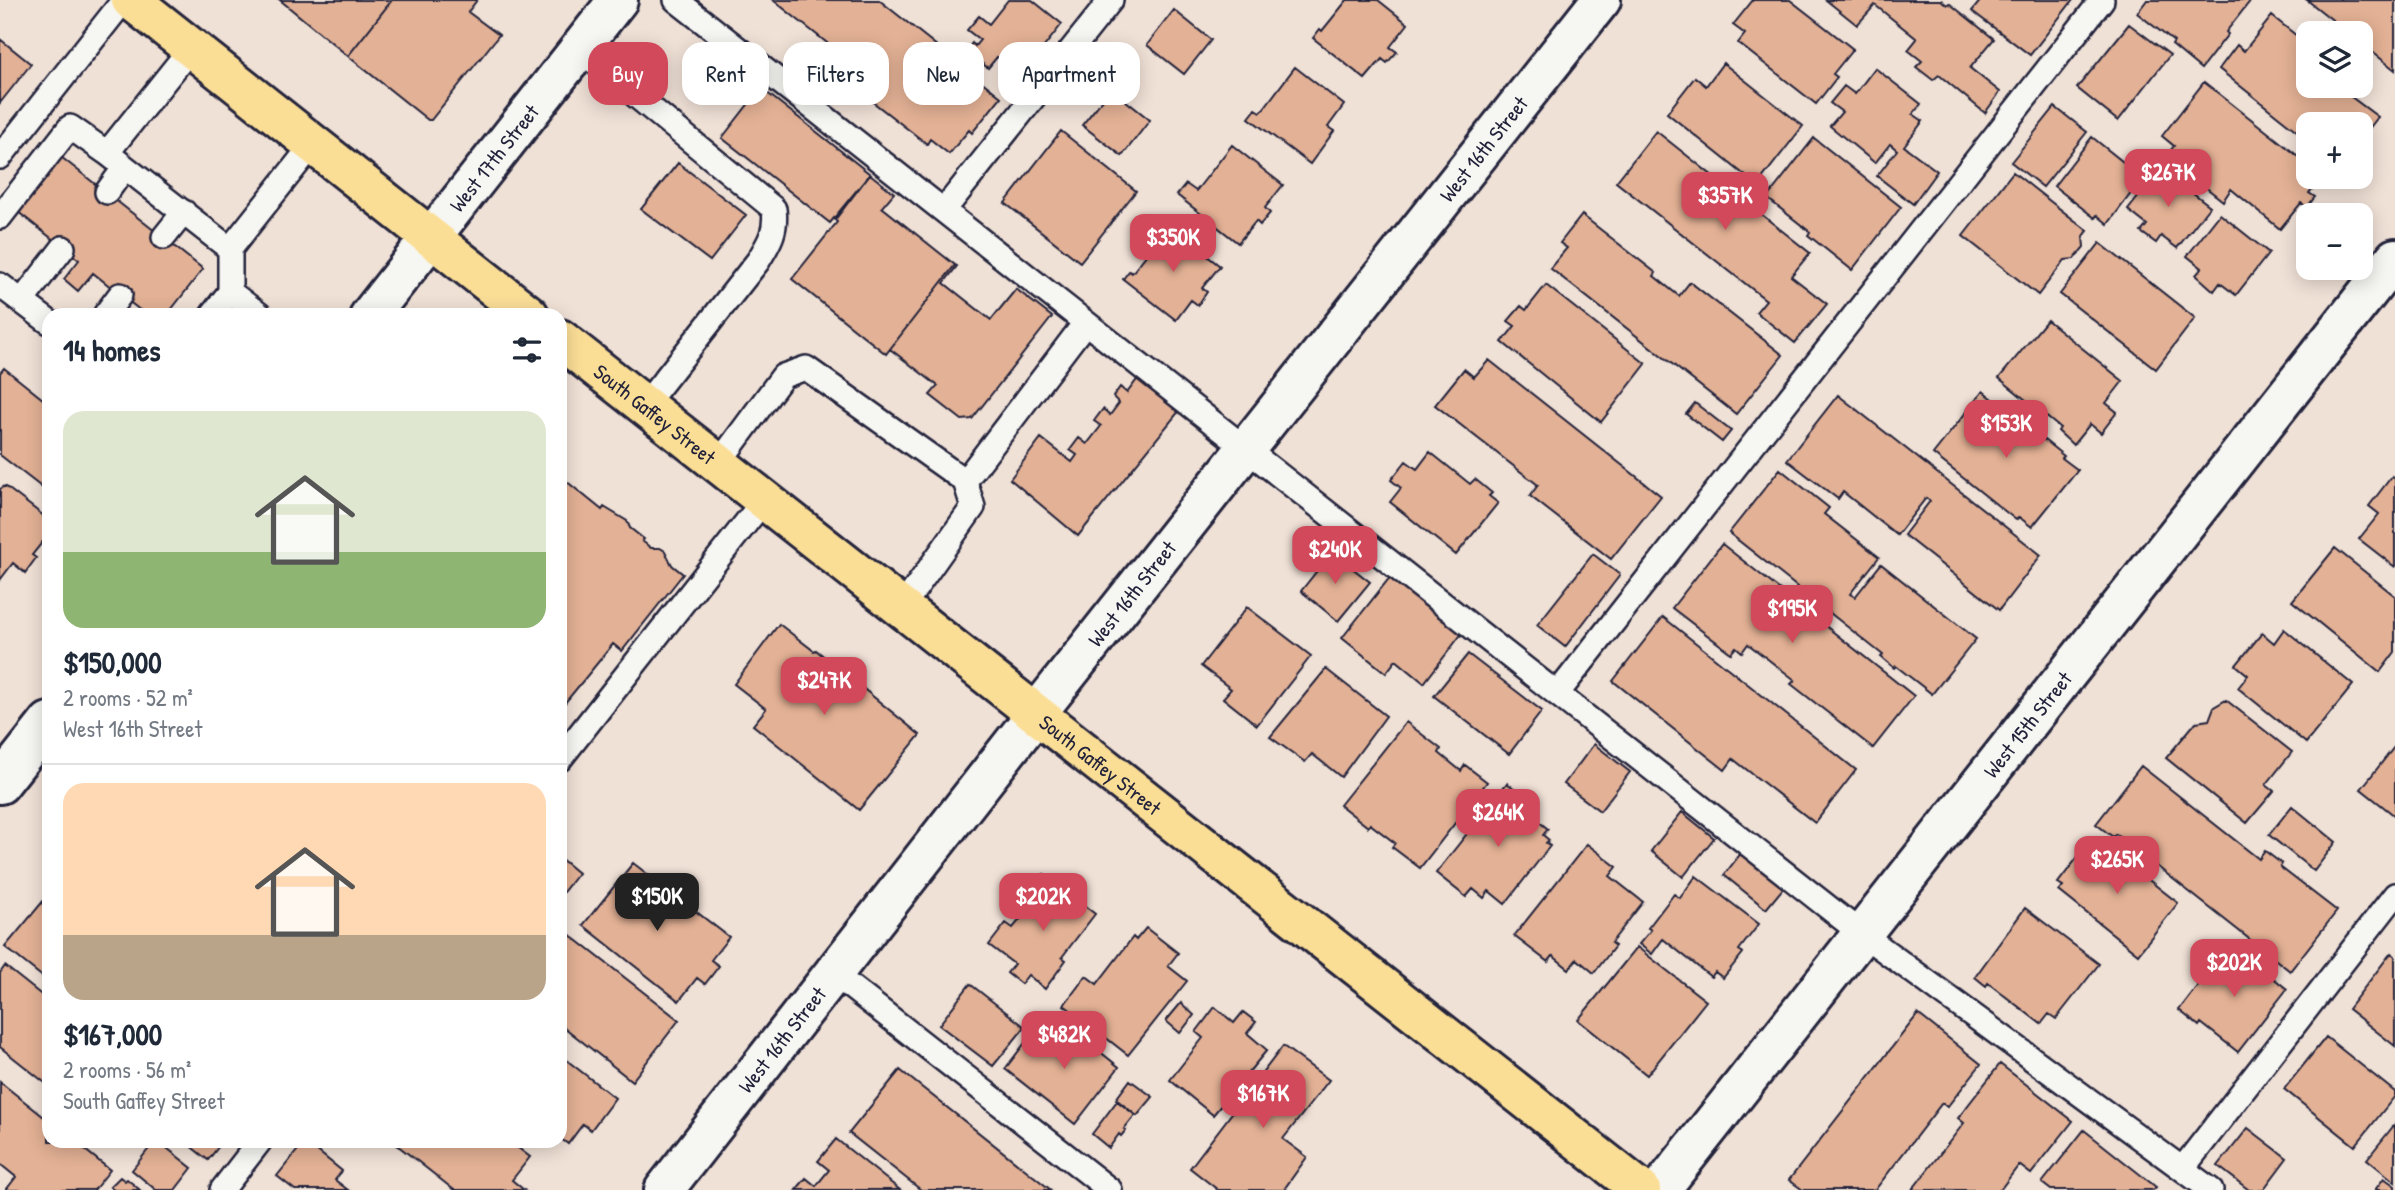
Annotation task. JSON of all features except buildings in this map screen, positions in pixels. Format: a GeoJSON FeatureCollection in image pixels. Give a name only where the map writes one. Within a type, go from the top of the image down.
{"type":"FeatureCollection","features":[{"type":"Feature","properties":{"kind":"main road"},"geometry":{"type":"LineString","coordinates":[[131,0],[520,308]]}},
{"type":"Feature","properties":{"kind":"main road","name":"South Gaffey Street"},"geometry":{"type":"LineString","coordinates":[[567,349],[644,406],[1641,1190]]}},
{"type":"Feature","properties":{"kind":"street","name":"West 17th Street"},"geometry":{"type":"LineString","coordinates":[[375,308],[618,0]]}},
{"type":"Feature","properties":{"kind":"street","name":"West 16th Street"},"geometry":{"type":"LineString","coordinates":[[664,1190],[1036,714],[1601,0]]}},
{"type":"Feature","properties":{"kind":"street","name":"West 15th Street"},"geometry":{"type":"LineString","coordinates":[[1660,1190],[2395,258]]}},
{"type":"Feature","properties":{"kind":"street"},"geometry":{"type":"LineString","coordinates":[[0,784],[42,731]]}},
{"type":"Feature","properties":{"kind":"lane"},"geometry":{"type":"LineString","coordinates":[[0,157],[124,0]]}},
{"type":"Feature","properties":{"kind":"lane"},"geometry":{"type":"LineString","coordinates":[[677,0],[1862,934],[2211,1190]]}},
{"type":"Feature","properties":{"kind":"lane"},"geometry":{"type":"LineString","coordinates":[[944,210],[1111,0]]}},
{"type":"Feature","properties":{"kind":"lane"},"geometry":{"type":"LineString","coordinates":[[1557,694],[2102,0]]}},
{"type":"Feature","properties":{"kind":"lane"},"geometry":{"type":"LineString","coordinates":[[107,153],[191,48]]}},
{"type":"Feature","properties":{"kind":"lane"},"geometry":{"type":"LineString","coordinates":[[579,49],[774,209],[776,223],[772,239],[758,261],[644,406]]}},
{"type":"Feature","properties":{"kind":"lane"},"geometry":{"type":"LineString","coordinates":[[0,217],[70,127],[230,248]]}},
{"type":"Feature","properties":{"kind":"lane"},"geometry":{"type":"LineString","coordinates":[[217,308],[230,292],[230,248],[313,145]]}},
{"type":"Feature","properties":{"kind":"lane"},"geometry":{"type":"LineString","coordinates":[[107,192],[125,167]]}},
{"type":"Feature","properties":{"kind":"lane"},"geometry":{"type":"LineString","coordinates":[[164,237],[184,212]]}},
{"type":"Feature","properties":{"kind":"lane"},"geometry":{"type":"LineString","coordinates":[[22,301],[63,248]]}},
{"type":"Feature","properties":{"kind":"lane"},"geometry":{"type":"LineString","coordinates":[[0,285],[42,317]]}},
{"type":"Feature","properties":{"kind":"lane"},"geometry":{"type":"LineString","coordinates":[[230,292],[251,308]]}},
{"type":"Feature","properties":{"kind":"lane"},"geometry":{"type":"LineString","coordinates":[[110,308],[120,295]]}},
{"type":"Feature","properties":{"kind":"lane"},"geometry":{"type":"LineString","coordinates":[[965,481],[1085,323]]}},
{"type":"Feature","properties":{"kind":"lane"},"geometry":{"type":"LineString","coordinates":[[718,464],[783,376],[806,368],[965,481],[973,507],[901,609]]}},
{"type":"Feature","properties":{"kind":"lane"},"geometry":{"type":"LineString","coordinates":[[567,751],[764,500]]}},
{"type":"Feature","properties":{"kind":"lane"},"geometry":{"type":"LineString","coordinates":[[2183,1168],[2395,895]]}},
{"type":"Feature","properties":{"kind":"lane"},"geometry":{"type":"LineString","coordinates":[[833,974],[1110,1190]]}},
{"type":"Feature","properties":{"kind":"lane"},"geometry":{"type":"LineString","coordinates":[[222,1190],[255,1148]]}}]}
